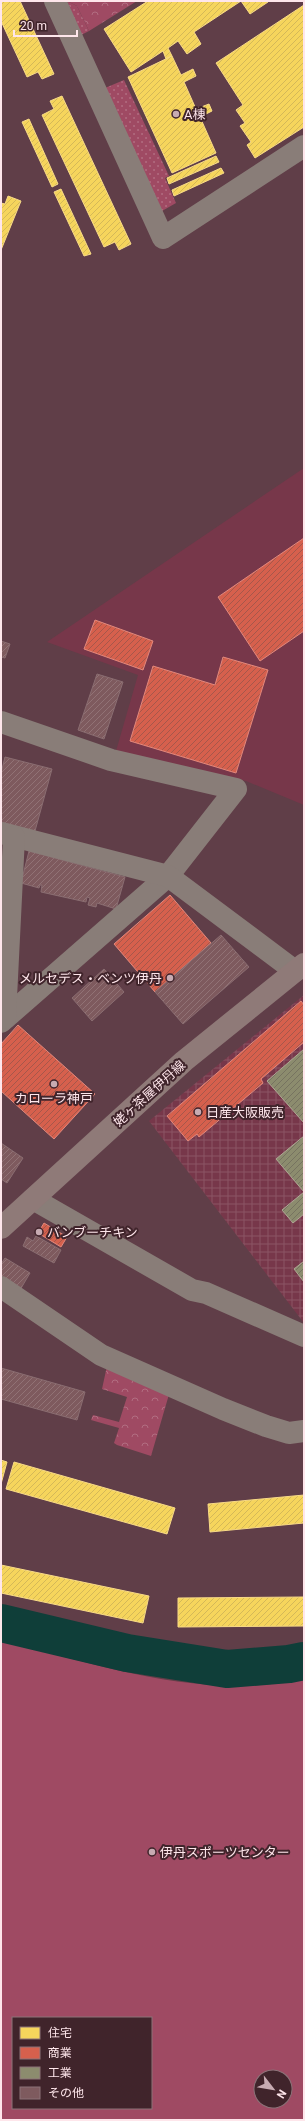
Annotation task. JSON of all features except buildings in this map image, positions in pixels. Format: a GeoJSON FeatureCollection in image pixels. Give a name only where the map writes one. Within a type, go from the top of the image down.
{"type":"FeatureCollection","features":[{"type":"Feature","properties":{"kind":"main road","name":"姥ヶ茶屋伊丹線"},"geometry":{"type":"LineString","coordinates":[[1,1228],[184,1061],[300,967]]}},
{"type":"Feature","properties":{"kind":"street"},"geometry":{"type":"LineString","coordinates":[[55,1],[163,238],[304,146]]}},
{"type":"Feature","properties":{"kind":"street"},"geometry":{"type":"LineString","coordinates":[[1,722],[111,760],[236,790],[168,876],[3,1020]]}},
{"type":"Feature","properties":{"kind":"street"},"geometry":{"type":"LineString","coordinates":[[3,1020],[8,835],[168,876],[300,967]]}},
{"type":"Feature","properties":{"kind":"street"},"geometry":{"type":"LineString","coordinates":[[33,1199],[192,1290],[206,1293],[304,1336]]}},
{"type":"Feature","properties":{"kind":"street"},"geometry":{"type":"LineString","coordinates":[[1,1287],[101,1356],[266,1426],[289,1433],[304,1432]]}},
{"type":"Feature","properties":{"kind":"shaded area"},"geometry":{"type":"Polygon","coordinates":[[[304,468],[304,805],[246,781],[116,751],[138,675],[47,642],[304,468]]]}},
{"type":"Feature","properties":{"kind":"shaded area"},"geometry":{"type":"Polygon","coordinates":[[[304,995],[304,1323],[149,1121],[304,995]]]}},
{"type":"Feature","properties":{"kind":"green space"},"geometry":{"type":"Polygon","coordinates":[[[67,1],[137,1],[89,31],[77,6],[67,1]]]}},
{"type":"Feature","properties":{"kind":"green space"},"geometry":{"type":"Polygon","coordinates":[[[67,1],[77,6],[89,31],[81,35],[67,1]]]}},
{"type":"Feature","properties":{"kind":"green space"},"geometry":{"type":"Polygon","coordinates":[[[124,80],[169,176],[165,178],[176,203],[162,211],[105,88],[124,80]]]}},
{"type":"Feature","properties":{"kind":"green space"},"geometry":{"type":"Polygon","coordinates":[[[107,1366],[170,1391],[151,1456],[117,1445],[114,1443],[119,1428],[91,1420],[93,1415],[119,1422],[127,1397],[102,1389],[107,1366]]]}},
{"type":"Feature","properties":{"kind":"green space","name":"伊丹スポーツセンター"},"geometry":{"type":"Polygon","coordinates":[[[1,1640],[113,1669],[189,1683],[228,1686],[266,1685],[304,1679],[304,2120],[1,2120],[1,1640]]]}},
{"type":"Feature","properties":{"kind":"waterway"},"geometry":{"type":"LineString","coordinates":[[1,1623],[127,1653],[227,1669],[289,1664],[304,1661]]}},
{"type":"Feature","properties":{"kind":"place","name":"A棟"},"geometry":{"type":"Point","coordinates":[176,114]}},
{"type":"Feature","properties":{"kind":"place","name":"メルセデス・ベンツ伊丹"},"geometry":{"type":"Point","coordinates":[170,978]}},
{"type":"Feature","properties":{"kind":"place","name":"カローラ神戸"},"geometry":{"type":"Point","coordinates":[54,1084]}},
{"type":"Feature","properties":{"kind":"place","name":"日産大阪販売"},"geometry":{"type":"Point","coordinates":[198,1112]}},
{"type":"Feature","properties":{"kind":"place","name":"バンブーチキン"},"geometry":{"type":"Point","coordinates":[39,1232]}},
{"type":"Feature","properties":{"kind":"place","name":"伊丹スポーツセンター"},"geometry":{"type":"Point","coordinates":[152,1852]}}]}
